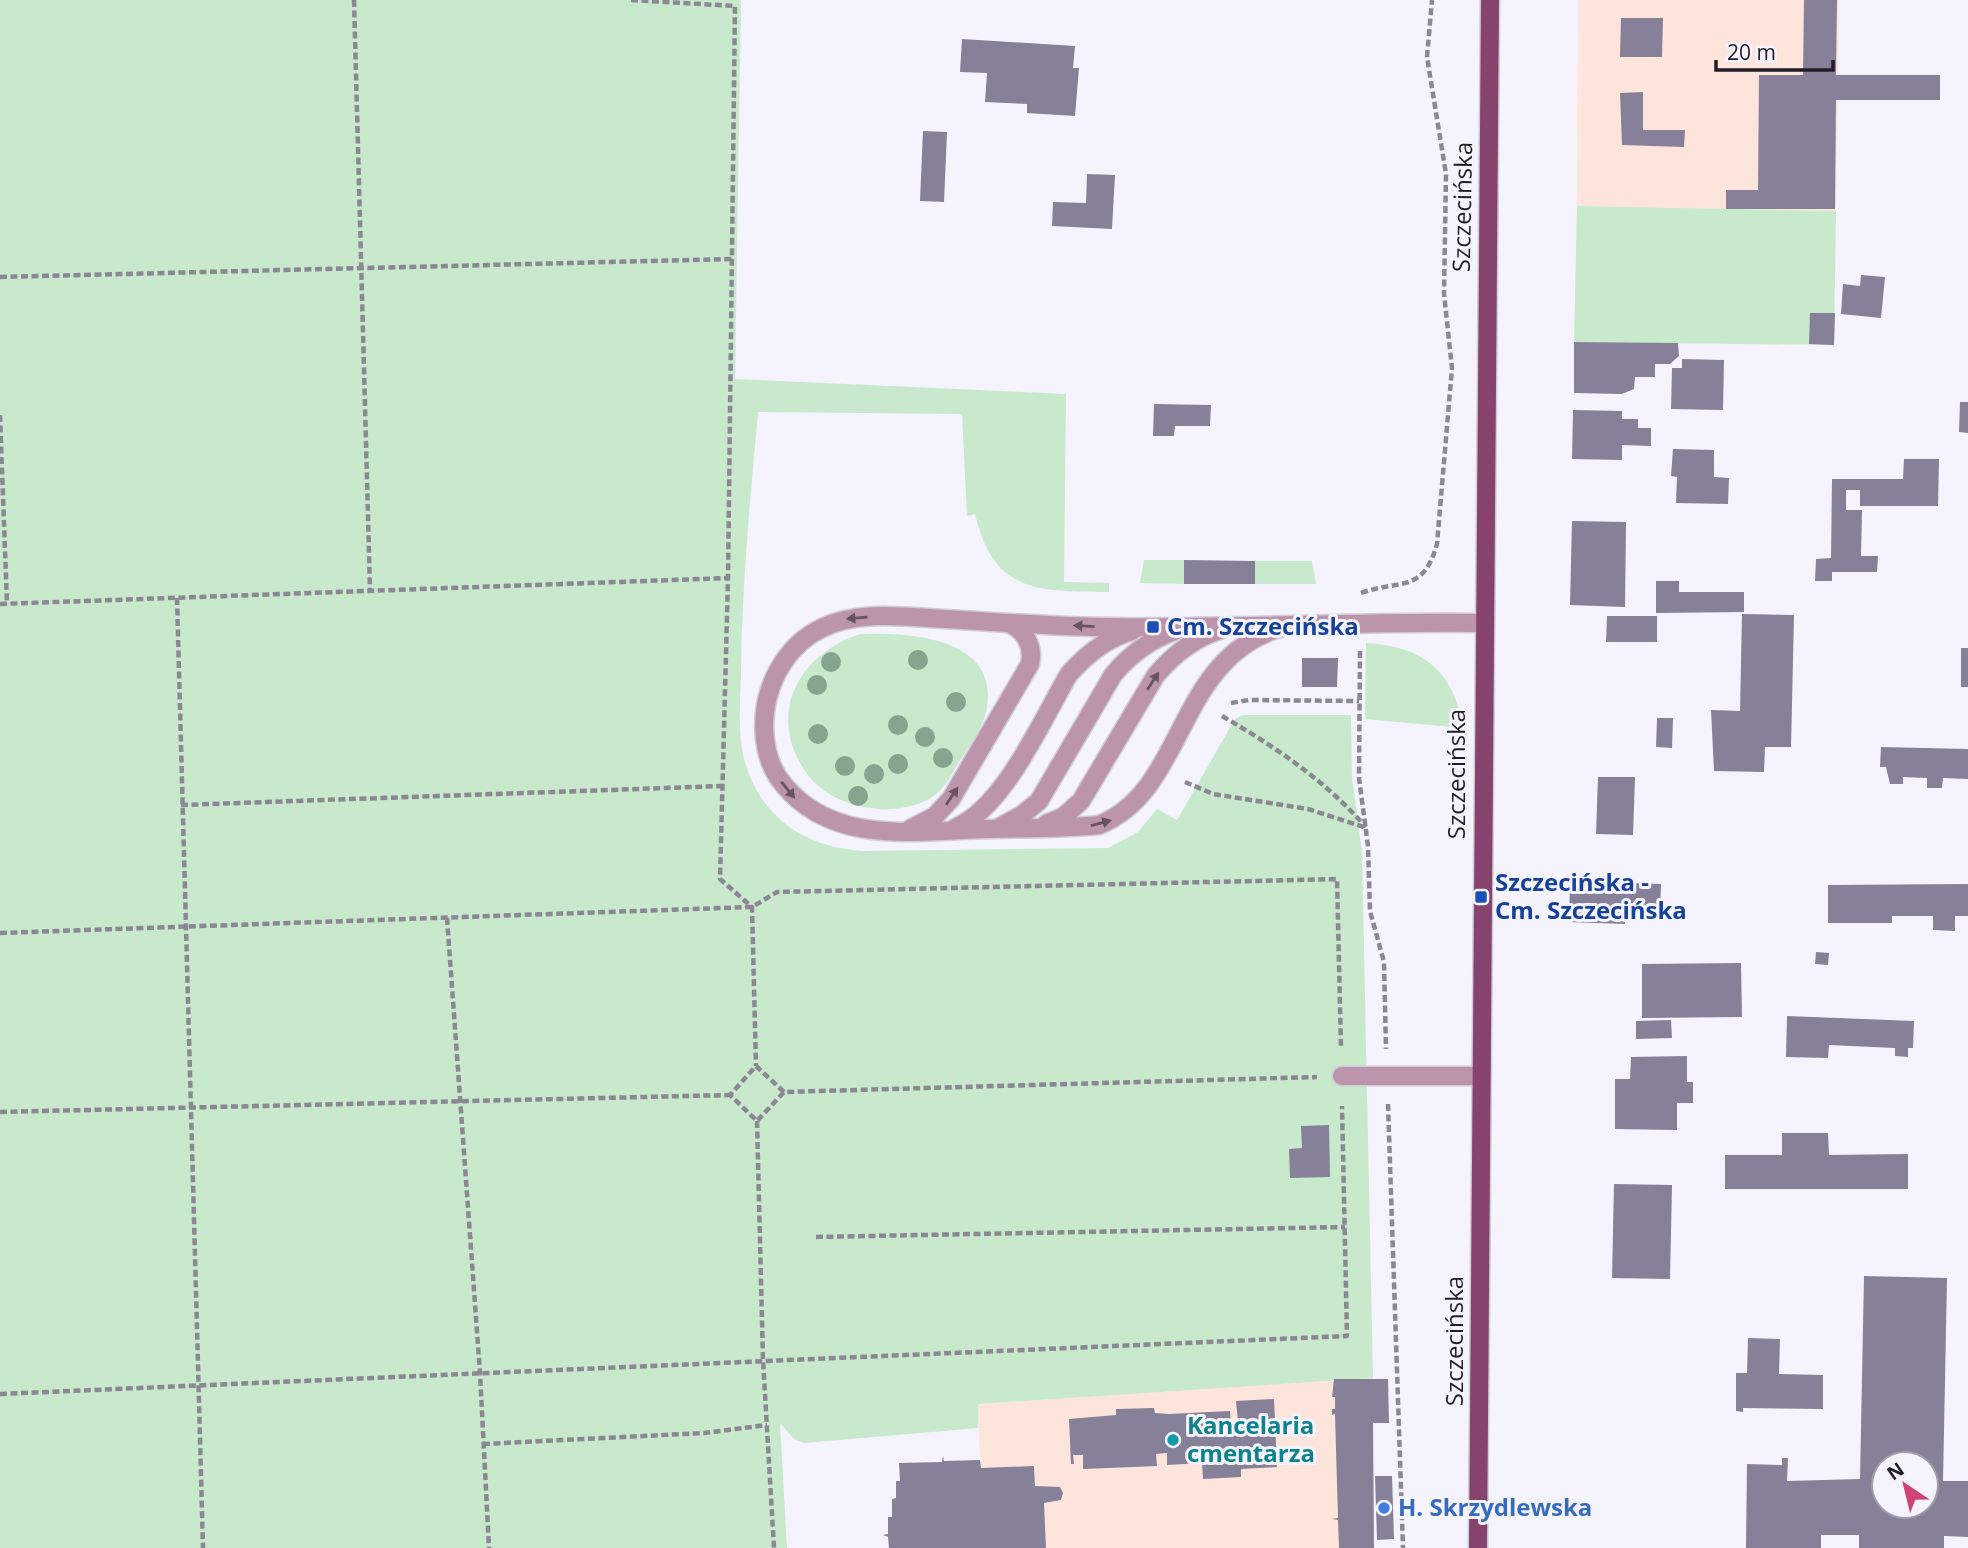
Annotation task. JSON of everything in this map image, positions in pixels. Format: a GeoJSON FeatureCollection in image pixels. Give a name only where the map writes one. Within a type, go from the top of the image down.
{"type":"FeatureCollection","features":[{"type":"Feature","properties":{"kind":"main road","name":"Szczecińska"},"geometry":{"type":"LineString","coordinates":[[1478,1548],[1483,623],[1490,0]]}},
{"type":"Feature","properties":{"kind":"lane"},"geometry":{"type":"LineString","coordinates":[[1290,625],[1255,636],[1222,663],[1140,799],[1129,810],[1099,825],[945,831],[896,831],[841,826],[820,817],[797,802],[779,780],[768,756],[763,725],[767,696],[779,668],[797,645],[821,628],[848,619],[886,616],[1153,627],[1198,626],[1241,626],[1290,625],[1483,623]]}},
{"type":"Feature","properties":{"kind":"lane"},"geometry":{"type":"LineString","coordinates":[[896,831],[910,829],[935,816],[951,799],[1025,674],[1031,657],[1030,646],[1018,627],[1008,622]]}},
{"type":"Feature","properties":{"kind":"lane"},"geometry":{"type":"LineString","coordinates":[[989,829],[1012,822],[1039,801],[1113,675],[1123,663],[1154,640],[1184,628],[1198,626]]}},
{"type":"Feature","properties":{"kind":"lane"},"geometry":{"type":"LineString","coordinates":[[1034,828],[1063,817],[1082,801],[1156,675],[1166,663],[1203,636],[1241,626]]}},
{"type":"Feature","properties":{"kind":"lane"},"geometry":{"type":"LineString","coordinates":[[945,831],[971,820],[994,800],[1069,674],[1080,662],[1094,650],[1124,633],[1153,627]]}},
{"type":"Feature","properties":{"kind":"lane"},"geometry":{"type":"LineString","coordinates":[[1342,1076],[1480,1076]]}},
{"type":"Feature","properties":{"kind":"path"},"geometry":{"type":"LineString","coordinates":[[354,0],[370,590]]}},
{"type":"Feature","properties":{"kind":"path"},"geometry":{"type":"LineString","coordinates":[[631,0],[735,6],[728,578],[720,879],[752,907],[756,1066],[730,1095]]}},
{"type":"Feature","properties":{"kind":"path"},"geometry":{"type":"LineString","coordinates":[[1360,593],[1411,583],[1429,566],[1437,544],[1452,368],[1444,294],[1446,174],[1427,57],[1432,0]]}},
{"type":"Feature","properties":{"kind":"path"},"geometry":{"type":"LineString","coordinates":[[0,276],[732,259]]}},
{"type":"Feature","properties":{"kind":"path"},"geometry":{"type":"LineString","coordinates":[[0,415],[7,604]]}},
{"type":"Feature","properties":{"kind":"path"},"geometry":{"type":"LineString","coordinates":[[0,604],[728,578]]}},
{"type":"Feature","properties":{"kind":"path"},"geometry":{"type":"LineString","coordinates":[[177,598],[203,1548]]}},
{"type":"Feature","properties":{"kind":"path"},"geometry":{"type":"LineString","coordinates":[[1228,705],[1249,700],[1359,701]]}},
{"type":"Feature","properties":{"kind":"path"},"geometry":{"type":"LineString","coordinates":[[1182,775],[1184,781],[1195,788],[1213,794],[1308,809],[1367,828],[1315,775],[1274,746],[1220,712],[1212,724]]}},
{"type":"Feature","properties":{"kind":"path"},"geometry":{"type":"LineString","coordinates":[[181,805],[723,786]]}},
{"type":"Feature","properties":{"kind":"path"},"geometry":{"type":"LineString","coordinates":[[0,933],[752,907],[777,892],[1337,879],[1347,1336],[0,1394]]}},
{"type":"Feature","properties":{"kind":"path"},"geometry":{"type":"LineString","coordinates":[[447,918],[480,1373],[489,1548]]}},
{"type":"Feature","properties":{"kind":"path"},"geometry":{"type":"LineString","coordinates":[[756,1066],[784,1092],[1342,1076]]}},
{"type":"Feature","properties":{"kind":"path"},"geometry":{"type":"LineString","coordinates":[[774,1548],[763,1360],[757,1121],[784,1092]]}},
{"type":"Feature","properties":{"kind":"path"},"geometry":{"type":"LineString","coordinates":[[0,1112],[730,1095],[757,1121]]}},
{"type":"Feature","properties":{"kind":"path"},"geometry":{"type":"LineString","coordinates":[[816,1237],[1345,1227]]}},
{"type":"Feature","properties":{"kind":"path"},"geometry":{"type":"LineString","coordinates":[[484,1444],[704,1433],[767,1425]]}},
{"type":"Feature","properties":{"kind":"shaded area"},"geometry":{"type":"Polygon","coordinates":[[[1578,0],[1839,0],[1836,211],[1577,206],[1578,0]]]}},
{"type":"Feature","properties":{"kind":"shaded area"},"geometry":{"type":"Polygon","coordinates":[[[1373,1378],[1374,1548],[1046,1548],[1044,1503],[1061,1500],[1063,1493],[1060,1487],[1035,1486],[1034,1466],[981,1468],[977,1404],[1373,1378]]]}},
{"type":"Feature","properties":{"kind":"green space"},"geometry":{"type":"Polygon","coordinates":[[[0,0],[741,0],[735,379],[1066,394],[1064,582],[1109,583],[1109,592],[1040,588],[1022,583],[1007,574],[994,560],[983,540],[975,514],[967,516],[962,414],[758,412],[745,576],[740,714],[743,754],[751,779],[770,810],[782,821],[810,839],[843,849],[1108,848],[1138,832],[1157,809],[1177,820],[1235,719],[1242,715],[1351,715],[1352,777],[1362,852],[1373,1378],[978,1404],[978,1428],[804,1443],[795,1440],[780,1423],[787,1548],[0,1548],[0,0]]]}},
{"type":"Feature","properties":{"kind":"green space"},"geometry":{"type":"Polygon","coordinates":[[[1577,206],[1836,211],[1834,345],[1574,342],[1577,206]]]}},
{"type":"Feature","properties":{"kind":"green space"},"geometry":{"type":"Polygon","coordinates":[[[1144,560],[1184,560],[1184,584],[1140,583],[1144,560]]]}},
{"type":"Feature","properties":{"kind":"green space"},"geometry":{"type":"Polygon","coordinates":[[[1255,561],[1312,561],[1316,584],[1255,584],[1255,561]]]}},
{"type":"Feature","properties":{"kind":"green space"},"geometry":{"type":"Polygon","coordinates":[[[860,634],[904,635],[928,638],[950,645],[968,655],[982,670],[988,690],[985,716],[980,728],[945,785],[934,796],[903,808],[867,808],[834,796],[819,787],[795,753],[789,732],[789,711],[794,691],[804,673],[819,657],[860,634]]]}},
{"type":"Feature","properties":{"kind":"green space"},"geometry":{"type":"Polygon","coordinates":[[[1366,643],[1404,650],[1432,665],[1452,691],[1463,728],[1365,719],[1366,643]]]}},
{"type":"Feature","properties":{"kind":"building"},"geometry":{"type":"Polygon","coordinates":[[[1804,0],[1837,0],[1836,75],[1940,75],[1940,100],[1836,100],[1835,209],[1726,209],[1726,190],[1758,190],[1759,75],[1803,75],[1804,0]]]}},
{"type":"Feature","properties":{"kind":"building"},"geometry":{"type":"Polygon","coordinates":[[[1621,18],[1663,18],[1662,57],[1620,57],[1621,18]]]}},
{"type":"Feature","properties":{"kind":"building"},"geometry":{"type":"Polygon","coordinates":[[[962,39],[1075,46],[1073,68],[1079,68],[1075,116],[1027,113],[1027,104],[985,102],[987,73],[960,72],[962,39]]]}},
{"type":"Feature","properties":{"kind":"building"},"geometry":{"type":"Polygon","coordinates":[[[1643,92],[1643,130],[1685,130],[1684,147],[1622,145],[1620,93],[1643,92]]]}},
{"type":"Feature","properties":{"kind":"building"},"geometry":{"type":"Polygon","coordinates":[[[923,131],[947,132],[944,202],[920,201],[923,131]]]}},
{"type":"Feature","properties":{"kind":"building"},"geometry":{"type":"Polygon","coordinates":[[[1087,174],[1115,175],[1112,229],[1052,226],[1053,202],[1086,203],[1087,174]]]}},
{"type":"Feature","properties":{"kind":"building"},"geometry":{"type":"Polygon","coordinates":[[[1861,275],[1885,277],[1881,318],[1841,314],[1843,284],[1860,286],[1861,275]]]}},
{"type":"Feature","properties":{"kind":"building"},"geometry":{"type":"Polygon","coordinates":[[[1810,313],[1835,313],[1834,345],[1809,344],[1810,313]]]}},
{"type":"Feature","properties":{"kind":"building"},"geometry":{"type":"Polygon","coordinates":[[[1574,342],[1678,343],[1679,356],[1670,364],[1655,364],[1655,377],[1635,377],[1634,389],[1622,394],[1574,393],[1574,342]]]}},
{"type":"Feature","properties":{"kind":"building"},"geometry":{"type":"Polygon","coordinates":[[[1682,359],[1724,360],[1723,410],[1671,409],[1672,368],[1682,368],[1682,359]]]}},
{"type":"Feature","properties":{"kind":"building"},"geometry":{"type":"Polygon","coordinates":[[[1960,402],[1968,402],[1968,433],[1959,432],[1960,402]]]}},
{"type":"Feature","properties":{"kind":"building"},"geometry":{"type":"Polygon","coordinates":[[[1154,404],[1211,405],[1210,426],[1175,426],[1174,436],[1153,436],[1154,404]]]}},
{"type":"Feature","properties":{"kind":"building"},"geometry":{"type":"Polygon","coordinates":[[[1573,410],[1622,411],[1622,419],[1638,419],[1638,428],[1651,428],[1651,446],[1622,445],[1622,460],[1572,459],[1573,410]]]}},
{"type":"Feature","properties":{"kind":"building"},"geometry":{"type":"Polygon","coordinates":[[[1673,449],[1714,450],[1714,477],[1729,478],[1728,504],[1676,503],[1677,477],[1671,476],[1673,449]]]}},
{"type":"Feature","properties":{"kind":"building"},"geometry":{"type":"Polygon","coordinates":[[[1904,459],[1939,459],[1938,506],[1860,506],[1860,490],[1846,490],[1846,510],[1862,510],[1861,556],[1878,556],[1877,572],[1832,572],[1832,581],[1815,581],[1816,559],[1831,558],[1832,479],[1903,479],[1904,459]]]}},
{"type":"Feature","properties":{"kind":"building"},"geometry":{"type":"Polygon","coordinates":[[[1572,521],[1626,522],[1625,607],[1570,605],[1572,521]]]}},
{"type":"Feature","properties":{"kind":"building"},"geometry":{"type":"Polygon","coordinates":[[[1184,560],[1255,561],[1255,584],[1184,584],[1184,560]]]}},
{"type":"Feature","properties":{"kind":"building"},"geometry":{"type":"Polygon","coordinates":[[[1656,581],[1679,581],[1679,592],[1744,592],[1744,612],[1656,613],[1656,581]]]}},
{"type":"Feature","properties":{"kind":"building"},"geometry":{"type":"Polygon","coordinates":[[[1742,614],[1794,615],[1791,747],[1765,747],[1764,772],[1714,771],[1711,710],[1740,711],[1742,614]]]}},
{"type":"Feature","properties":{"kind":"building"},"geometry":{"type":"Polygon","coordinates":[[[1607,616],[1657,616],[1657,642],[1606,642],[1607,616]]]}},
{"type":"Feature","properties":{"kind":"building"},"geometry":{"type":"Polygon","coordinates":[[[1961,648],[1968,648],[1968,687],[1961,687],[1961,648]]]}},
{"type":"Feature","properties":{"kind":"building"},"geometry":{"type":"Polygon","coordinates":[[[1302,658],[1338,658],[1337,687],[1302,687],[1302,658]]]}},
{"type":"Feature","properties":{"kind":"building"},"geometry":{"type":"Polygon","coordinates":[[[1657,718],[1673,718],[1672,748],[1656,747],[1657,718]]]}},
{"type":"Feature","properties":{"kind":"building"},"geometry":{"type":"Polygon","coordinates":[[[1881,747],[1968,749],[1968,779],[1943,778],[1942,788],[1927,788],[1927,778],[1903,777],[1903,784],[1890,784],[1886,767],[1880,767],[1881,747]]]}},
{"type":"Feature","properties":{"kind":"building"},"geometry":{"type":"Polygon","coordinates":[[[1598,777],[1635,777],[1633,835],[1596,834],[1598,777]]]}},
{"type":"Feature","properties":{"kind":"building"},"geometry":{"type":"Polygon","coordinates":[[[1570,881],[1661,884],[1660,911],[1625,911],[1625,924],[1569,922],[1570,881]]]}},
{"type":"Feature","properties":{"kind":"building"},"geometry":{"type":"Polygon","coordinates":[[[1968,884],[1968,916],[1955,916],[1955,931],[1933,930],[1933,916],[1892,916],[1892,923],[1828,923],[1828,885],[1968,884]]]}},
{"type":"Feature","properties":{"kind":"building"},"geometry":{"type":"Polygon","coordinates":[[[1816,952],[1829,953],[1828,965],[1815,964],[1816,952]]]}},
{"type":"Feature","properties":{"kind":"building"},"geometry":{"type":"Polygon","coordinates":[[[1741,963],[1742,1017],[1642,1018],[1642,964],[1741,963]]]}},
{"type":"Feature","properties":{"kind":"building"},"geometry":{"type":"Polygon","coordinates":[[[1787,1016],[1914,1021],[1913,1048],[1908,1048],[1908,1057],[1895,1056],[1895,1048],[1829,1045],[1828,1058],[1786,1057],[1787,1016]]]}},
{"type":"Feature","properties":{"kind":"building"},"geometry":{"type":"Polygon","coordinates":[[[1671,1020],[1672,1038],[1636,1039],[1636,1021],[1671,1020]]]}},
{"type":"Feature","properties":{"kind":"building"},"geometry":{"type":"Polygon","coordinates":[[[1687,1056],[1687,1082],[1693,1082],[1693,1103],[1677,1103],[1677,1130],[1615,1129],[1615,1079],[1630,1079],[1631,1057],[1687,1056]]]}},
{"type":"Feature","properties":{"kind":"building"},"geometry":{"type":"Polygon","coordinates":[[[1329,1125],[1330,1177],[1290,1178],[1289,1149],[1302,1148],[1301,1126],[1329,1125]]]}},
{"type":"Feature","properties":{"kind":"building"},"geometry":{"type":"Polygon","coordinates":[[[1782,1133],[1828,1133],[1829,1155],[1908,1154],[1908,1189],[1725,1189],[1725,1155],[1782,1155],[1782,1133]]]}},
{"type":"Feature","properties":{"kind":"building"},"geometry":{"type":"Polygon","coordinates":[[[1614,1184],[1672,1185],[1670,1279],[1612,1278],[1614,1184]]]}},
{"type":"Feature","properties":{"kind":"building"},"geometry":{"type":"Polygon","coordinates":[[[1864,1276],[1947,1278],[1943,1481],[1968,1481],[1968,1537],[1944,1536],[1944,1548],[1859,1548],[1859,1535],[1821,1535],[1821,1548],[1746,1548],[1747,1464],[1782,1465],[1782,1458],[1788,1458],[1787,1481],[1860,1479],[1864,1276]]]}},
{"type":"Feature","properties":{"kind":"building"},"geometry":{"type":"Polygon","coordinates":[[[1748,1338],[1780,1339],[1779,1374],[1823,1375],[1823,1409],[1743,1408],[1743,1412],[1736,1411],[1736,1373],[1747,1373],[1748,1338]]]}},
{"type":"Feature","properties":{"kind":"building"},"geometry":{"type":"Polygon","coordinates":[[[1334,1379],[1388,1379],[1389,1423],[1373,1423],[1374,1548],[1339,1548],[1338,1520],[1332,1519],[1338,1518],[1335,1414],[1332,1415],[1332,1409],[1335,1409],[1335,1397],[1332,1397],[1334,1379]]]}},
{"type":"Feature","properties":{"kind":"building","name":"Kancelaria cmentarza"},"geometry":{"type":"Polygon","coordinates":[[[1274,1399],[1277,1467],[1241,1469],[1241,1477],[1203,1479],[1202,1463],[1167,1465],[1167,1453],[1156,1454],[1157,1466],[1083,1469],[1083,1455],[1073,1455],[1074,1464],[1071,1464],[1069,1419],[1116,1415],[1116,1409],[1154,1408],[1155,1413],[1169,1414],[1230,1411],[1231,1427],[1236,1426],[1238,1421],[1236,1401],[1274,1399]]]}},
{"type":"Feature","properties":{"kind":"building"},"geometry":{"type":"Polygon","coordinates":[[[943,1456],[944,1461],[980,1460],[981,1468],[1034,1466],[1035,1486],[1060,1487],[1063,1493],[1061,1500],[1044,1503],[1046,1548],[889,1548],[888,1537],[883,1535],[888,1534],[892,1499],[896,1498],[896,1481],[900,1481],[899,1463],[942,1462],[943,1456]]]}},
{"type":"Feature","properties":{"kind":"building","name":"H. Skrzydlewska"},"geometry":{"type":"Polygon","coordinates":[[[1375,1476],[1392,1476],[1394,1539],[1377,1540],[1375,1476]]]}},
{"type":"Feature","properties":{"kind":"place","name":"Cm. Szczecińska"},"geometry":{"type":"Point","coordinates":[1153,627]}},
{"type":"Feature","properties":{"kind":"place","name":"Szczecińska - Cm. Szczecińska"},"geometry":{"type":"Point","coordinates":[1481,897]}},
{"type":"Feature","properties":{"kind":"place","name":"Kancelaria cmentarza"},"geometry":{"type":"Point","coordinates":[1173,1440]}},
{"type":"Feature","properties":{"kind":"place","name":"H. Skrzydlewska"},"geometry":{"type":"Point","coordinates":[1384,1508]}}]}
